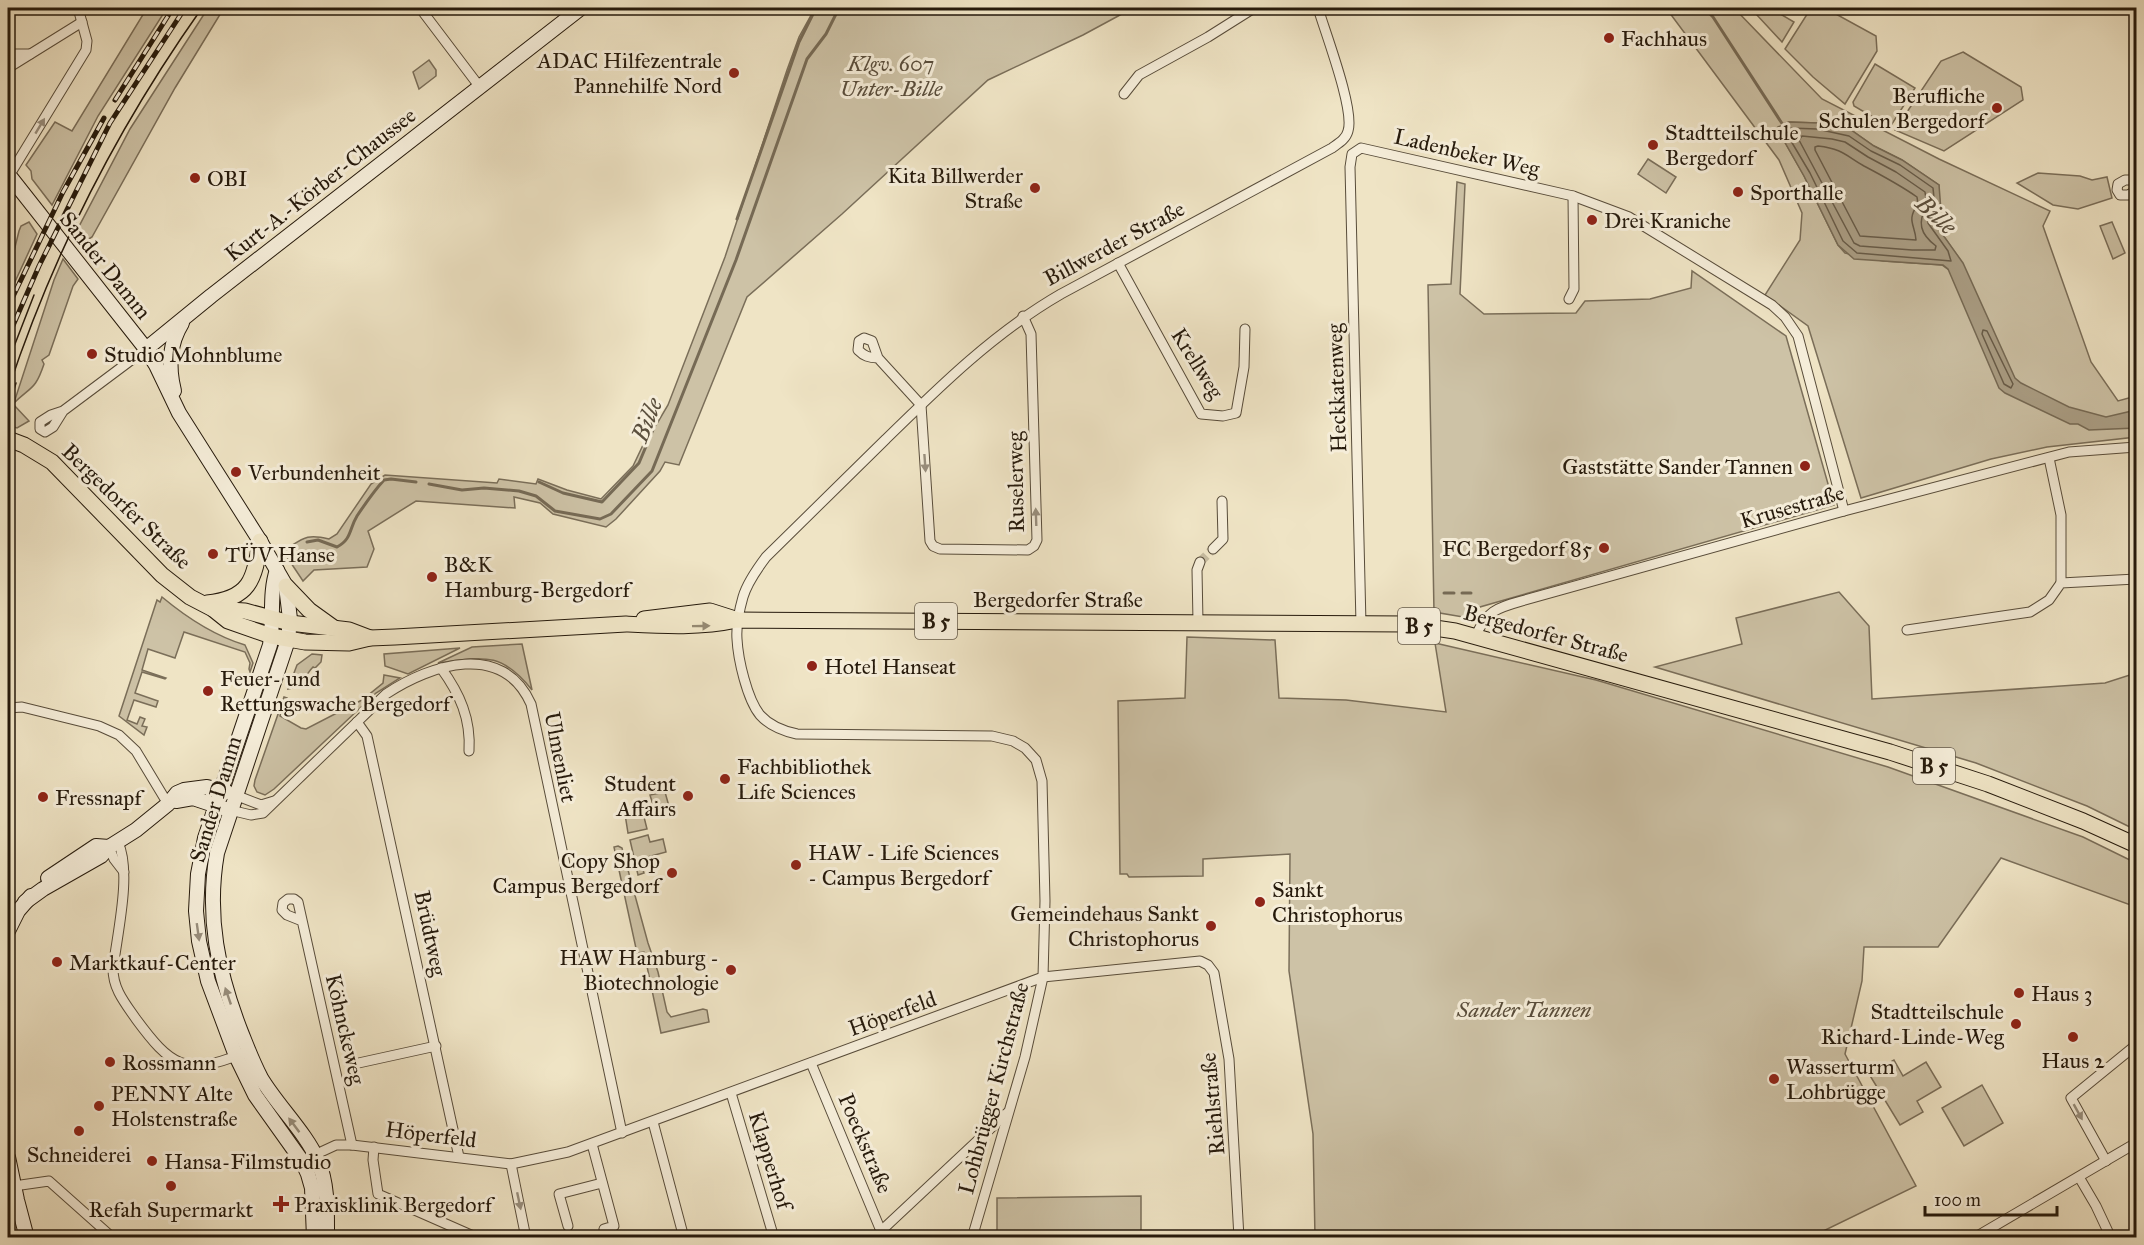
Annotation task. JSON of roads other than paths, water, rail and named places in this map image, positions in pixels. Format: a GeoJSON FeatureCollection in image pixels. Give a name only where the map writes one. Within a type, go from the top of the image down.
{"type":"FeatureCollection","features":[{"type":"Feature","properties":{"kind":"main road","name":"Kurt-A.-Körber-Chaussee"},"geometry":{"type":"LineString","coordinates":[[146,349],[581,8]]}},
{"type":"Feature","properties":{"kind":"main road","name":"Sander Damm"},"geometry":{"type":"LineString","coordinates":[[8,175],[146,349],[179,413],[286,586],[290,623],[288,640],[217,854],[213,877],[213,927],[222,979],[255,1095],[308,1157],[325,1184],[327,1238]]}},
{"type":"Feature","properties":{"kind":"main road","name":"Kurt-A.-Körber-Chaussee"},"geometry":{"type":"LineString","coordinates":[[179,413],[170,362],[175,338],[187,315]]}},
{"type":"Feature","properties":{"kind":"main road","name":"Bergedorfer Straße"},"geometry":{"type":"LineString","coordinates":[[8,439],[29,447],[58,468],[154,568],[179,589],[228,621],[288,640],[349,643],[370,638],[626,624],[710,626],[738,620],[1408,624],[1475,637],[1890,752],[1988,784],[2083,821],[2136,845]]}},
{"type":"Feature","properties":{"kind":"main road"},"geometry":{"type":"LineString","coordinates":[[207,606],[246,588],[257,568],[260,542]]}},
{"type":"Feature","properties":{"kind":"main road","name":"Sander Damm"},"geometry":{"type":"LineString","coordinates":[[242,1054],[208,981],[199,941],[196,911],[202,855],[216,805],[263,670],[272,636],[272,584],[277,570]]}},
{"type":"Feature","properties":{"kind":"main road"},"geometry":{"type":"LineString","coordinates":[[286,586],[316,616],[337,629]]}},
{"type":"Feature","properties":{"kind":"main road","name":"Bergedorfer Straße"},"geometry":{"type":"LineString","coordinates":[[207,606],[245,610],[290,623],[349,630],[370,638]]}},
{"type":"Feature","properties":{"kind":"main road"},"geometry":{"type":"LineString","coordinates":[[8,932],[25,902],[43,889],[101,856],[113,844],[136,831],[168,804],[173,796],[184,790],[207,787],[236,795]]}},
{"type":"Feature","properties":{"kind":"main road"},"geometry":{"type":"LineString","coordinates":[[168,804],[189,798],[230,810]]}},
{"type":"Feature","properties":{"kind":"main road"},"geometry":{"type":"LineString","coordinates":[[8,1156],[27,1238]]}},
{"type":"Feature","properties":{"kind":"main road","name":"Sander Damm"},"geometry":{"type":"LineString","coordinates":[[308,1157],[314,1238]]}},
{"type":"Feature","properties":{"kind":"street"},"geometry":{"type":"LineString","coordinates":[[8,175],[86,50],[87,41],[78,8]]}},
{"type":"Feature","properties":{"kind":"street"},"geometry":{"type":"LineString","coordinates":[[420,8],[479,86]]}},
{"type":"Feature","properties":{"kind":"street"},"geometry":{"type":"LineString","coordinates":[[1124,94],[1139,75],[1208,37],[1254,8]]}},
{"type":"Feature","properties":{"kind":"street","name":"Billwerder Straße"},"geometry":{"type":"LineString","coordinates":[[738,620],[744,592],[753,574],[766,557],[921,405],[1001,333],[1023,316],[1078,284],[1343,140],[1349,126],[1347,103],[1318,8]]}},
{"type":"Feature","properties":{"kind":"street"},"geometry":{"type":"LineString","coordinates":[[8,68],[82,22]]}},
{"type":"Feature","properties":{"kind":"street"},"geometry":{"type":"LineString","coordinates":[[8,54],[30,54]]}},
{"type":"Feature","properties":{"kind":"street","name":"Ladenbeker Weg"},"geometry":{"type":"LineString","coordinates":[[1354,153],[1361,148],[1370,149],[1573,196],[1629,218],[1772,305],[1785,317],[1798,336],[1844,511]]}},
{"type":"Feature","properties":{"kind":"street","name":"Heckkatenweg"},"geometry":{"type":"LineString","coordinates":[[1354,153],[1351,156],[1350,166],[1362,624]]}},
{"type":"Feature","properties":{"kind":"street"},"geometry":{"type":"LineString","coordinates":[[2136,180],[2125,180],[2118,184],[2117,190],[2120,195],[2128,195],[2136,191]]}},
{"type":"Feature","properties":{"kind":"street"},"geometry":{"type":"LineString","coordinates":[[1569,299],[1574,289],[1573,196]]}},
{"type":"Feature","properties":{"kind":"street","name":"Krellweg"},"geometry":{"type":"LineString","coordinates":[[1118,263],[1201,414],[1222,416],[1236,413],[1244,367],[1245,329]]}},
{"type":"Feature","properties":{"kind":"street","name":"Ruselerweg"},"geometry":{"type":"LineString","coordinates":[[921,405],[930,541],[933,546],[940,549],[1023,550],[1033,547],[1037,540],[1031,334],[1023,316]]}},
{"type":"Feature","properties":{"kind":"street","name":"Kurt-A.-Körber-Chaussee"},"geometry":{"type":"LineString","coordinates":[[63,411],[146,349]]}},
{"type":"Feature","properties":{"kind":"street"},"geometry":{"type":"LineString","coordinates":[[878,358],[921,405]]}},
{"type":"Feature","properties":{"kind":"street","name":"Krusestraße"},"geometry":{"type":"LineString","coordinates":[[1475,637],[1484,619],[1498,608],[1844,511],[2069,452],[2136,447]]}},
{"type":"Feature","properties":{"kind":"street"},"geometry":{"type":"LineString","coordinates":[[1907,630],[2030,612],[2049,600],[2061,583],[2061,515],[2049,458]]}},
{"type":"Feature","properties":{"kind":"street"},"geometry":{"type":"LineString","coordinates":[[1213,549],[1223,538],[1222,501]]}},
{"type":"Feature","properties":{"kind":"street"},"geometry":{"type":"LineString","coordinates":[[1198,622],[1197,570],[1200,562]]}},
{"type":"Feature","properties":{"kind":"street"},"geometry":{"type":"LineString","coordinates":[[2061,583],[2136,579]]}},
{"type":"Feature","properties":{"kind":"street","name":"Lohbrügger Kirchstraße"},"geometry":{"type":"LineString","coordinates":[[738,620],[738,646],[749,692],[760,714],[778,728],[796,734],[992,736],[1013,741],[1025,748],[1036,760],[1042,781],[1045,901],[1042,977],[1025,1057],[972,1238]]}},
{"type":"Feature","properties":{"kind":"street","name":"Ulmenliet"},"geometry":{"type":"LineString","coordinates":[[230,810],[259,814],[268,810],[274,801],[392,691],[441,668],[476,663],[493,667],[515,680],[531,704],[622,1133]]}},
{"type":"Feature","properties":{"kind":"street"},"geometry":{"type":"LineString","coordinates":[[441,668],[460,696],[464,707],[470,738],[469,751]]}},
{"type":"Feature","properties":{"kind":"street"},"geometry":{"type":"LineString","coordinates":[[8,708],[22,707],[99,726],[119,735],[140,757],[168,804]]}},
{"type":"Feature","properties":{"kind":"street","name":"Brüdtweg"},"geometry":{"type":"LineString","coordinates":[[357,722],[367,736],[459,1156]]}},
{"type":"Feature","properties":{"kind":"street"},"geometry":{"type":"LineString","coordinates":[[236,795],[261,805],[274,801]]}},
{"type":"Feature","properties":{"kind":"street"},"geometry":{"type":"LineString","coordinates":[[113,844],[114,859],[124,872],[124,890],[113,969],[120,996],[156,1047],[166,1056],[191,1065],[206,1066],[242,1054]]}},
{"type":"Feature","properties":{"kind":"street","name":"Köhnckeweg"},"geometry":{"type":"LineString","coordinates":[[302,921],[352,1145]]}},
{"type":"Feature","properties":{"kind":"street","name":"Höperfeld"},"geometry":{"type":"LineString","coordinates":[[308,1157],[336,1145],[352,1145],[511,1164],[568,1152],[592,1144],[1042,977],[1194,961],[1204,963],[1212,969]]}},
{"type":"Feature","properties":{"kind":"street","name":"Riehlstraße"},"geometry":{"type":"LineString","coordinates":[[1212,969],[1229,1059],[1239,1238]]}},
{"type":"Feature","properties":{"kind":"street"},"geometry":{"type":"LineString","coordinates":[[2106,1161],[2071,1098],[2136,1045]]}},
{"type":"Feature","properties":{"kind":"street"},"geometry":{"type":"LineString","coordinates":[[354,1064],[436,1046]]}},
{"type":"Feature","properties":{"kind":"street","name":"Poeckstraße"},"geometry":{"type":"LineString","coordinates":[[811,1063],[882,1235]]}},
{"type":"Feature","properties":{"kind":"street","name":"Klapperhof"},"geometry":{"type":"LineString","coordinates":[[731,1093],[774,1238]]}},
{"type":"Feature","properties":{"kind":"street"},"geometry":{"type":"LineString","coordinates":[[882,1235],[1009,1111]]}},
{"type":"Feature","properties":{"kind":"street"},"geometry":{"type":"LineString","coordinates":[[653,1122],[684,1238]]}},
{"type":"Feature","properties":{"kind":"street"},"geometry":{"type":"LineString","coordinates":[[1974,1238],[2136,1143]]}},
{"type":"Feature","properties":{"kind":"street"},"geometry":{"type":"LineString","coordinates":[[592,1144],[614,1226],[604,1229]]}},
{"type":"Feature","properties":{"kind":"street"},"geometry":{"type":"LineString","coordinates":[[374,1147],[373,1160],[378,1194],[478,1238]]}},
{"type":"Feature","properties":{"kind":"street"},"geometry":{"type":"LineString","coordinates":[[511,1164],[526,1238]]}},
{"type":"Feature","properties":{"kind":"street"},"geometry":{"type":"LineString","coordinates":[[2079,1177],[2111,1238]]}},
{"type":"Feature","properties":{"kind":"street"},"geometry":{"type":"LineString","coordinates":[[14,1186],[49,1181],[113,1238]]}},
{"type":"Feature","properties":{"kind":"street"},"geometry":{"type":"LineString","coordinates":[[568,1226],[559,1194],[602,1183]]}},
{"type":"Feature","properties":{"kind":"water"},"geometry":{"type":"Polygon","coordinates":[[[1789,122],[1818,123],[1851,130],[1939,185],[1941,211],[1933,221],[1963,263],[2015,378],[2069,407],[2106,417],[2136,410],[2136,428],[2089,430],[2078,424],[2070,424],[1999,388],[1948,269],[1943,265],[1854,259],[1838,245],[1778,127],[1789,122]]]}},
{"type":"Feature","properties":{"kind":"waterway"},"geometry":{"type":"LineString","coordinates":[[737,219],[799,42],[816,8]]}},
{"type":"Feature","properties":{"kind":"waterway","name":"Bille"},"geometry":{"type":"LineString","coordinates":[[429,484],[462,490],[484,488],[519,491],[536,496],[555,511],[600,519],[611,514],[652,471],[736,260],[807,59],[826,34],[839,8]]}},
{"type":"Feature","properties":{"kind":"waterway","name":"Bille"},"geometry":{"type":"LineString","coordinates":[[967,8],[974,10],[984,8]]}},
{"type":"Feature","properties":{"kind":"waterway","name":"Bille"},"geometry":{"type":"LineString","coordinates":[[1704,8],[1713,17],[1783,125]]}},
{"type":"Feature","properties":{"kind":"waterway"},"geometry":{"type":"LineString","coordinates":[[539,482],[563,493],[602,502],[639,463],[655,425]]}},
{"type":"Feature","properties":{"kind":"waterway","name":"Bille"},"geometry":{"type":"LineString","coordinates":[[307,542],[318,540],[337,547],[348,537],[357,516],[384,480],[416,482]]}},
{"type":"Feature","properties":{"kind":"waterway"},"geometry":{"type":"LineString","coordinates":[[1444,593],[1454,593]]}},
{"type":"Feature","properties":{"kind":"waterway"},"geometry":{"type":"LineString","coordinates":[[1462,593],[1471,593]]}},
{"type":"Feature","properties":{"kind":"tunnel"},"geometry":{"type":"LineString","coordinates":[[1200,562],[1213,549]]}},
{"type":"Feature","properties":{"kind":"tram line"},"geometry":{"type":"LineString","coordinates":[[8,390],[46,289],[91,192],[143,98],[202,8]]}},
{"type":"Feature","properties":{"kind":"tram line"},"geometry":{"type":"LineString","coordinates":[[8,362],[34,295]]}},
{"type":"Feature","properties":{"kind":"tram line"},"geometry":{"type":"LineString","coordinates":[[8,410],[16,383]]}},
{"type":"Feature","properties":{"kind":"railway"},"geometry":{"type":"LineString","coordinates":[[115,100],[173,8]]}},
{"type":"Feature","properties":{"kind":"railway"},"geometry":{"type":"LineString","coordinates":[[8,337],[39,266],[110,123],[185,8]]}},
{"type":"Feature","properties":{"kind":"railway"},"geometry":{"type":"LineString","coordinates":[[8,307],[63,192],[104,118]]}},
{"type":"Feature","properties":{"kind":"place","name":"Fachhaus"},"geometry":{"type":"Point","coordinates":[1609,38]}},
{"type":"Feature","properties":{"kind":"place","name":"ADAC Hilfezentrale Pannehilfe Nord"},"geometry":{"type":"Point","coordinates":[734,73]}},
{"type":"Feature","properties":{"kind":"place","name":"Berufliche Schulen Bergedorf"},"geometry":{"type":"Point","coordinates":[1997,108]}},
{"type":"Feature","properties":{"kind":"place","name":"Stadtteilschule Bergedorf"},"geometry":{"type":"Point","coordinates":[1653,145]}},
{"type":"Feature","properties":{"kind":"place","name":"OBI"},"geometry":{"type":"Point","coordinates":[195,178]}},
{"type":"Feature","properties":{"kind":"place","name":"Kita Billwerder Straße"},"geometry":{"type":"Point","coordinates":[1035,188]}},
{"type":"Feature","properties":{"kind":"place","name":"Sporthalle"},"geometry":{"type":"Point","coordinates":[1738,192]}},
{"type":"Feature","properties":{"kind":"place","name":"Drei Kraniche"},"geometry":{"type":"Point","coordinates":[1592,220]}},
{"type":"Feature","properties":{"kind":"place","name":"Studio Mohnblume"},"geometry":{"type":"Point","coordinates":[92,354]}},
{"type":"Feature","properties":{"kind":"place","name":"Gaststätte Sander Tannen"},"geometry":{"type":"Point","coordinates":[1805,466]}},
{"type":"Feature","properties":{"kind":"place","name":"Verbundenheit"},"geometry":{"type":"Point","coordinates":[236,472]}},
{"type":"Feature","properties":{"kind":"place","name":"FC Bergedorf 85"},"geometry":{"type":"Point","coordinates":[1604,548]}},
{"type":"Feature","properties":{"kind":"place","name":"TÜV Hanse"},"geometry":{"type":"Point","coordinates":[213,554]}},
{"type":"Feature","properties":{"kind":"place","name":"B&K Hamburg-Bergedorf"},"geometry":{"type":"Point","coordinates":[432,577]}},
{"type":"Feature","properties":{"kind":"place","name":"Hotel Hanseat"},"geometry":{"type":"Point","coordinates":[812,666]}},
{"type":"Feature","properties":{"kind":"place","name":"Feuer- und Rettungswache Bergedorf"},"geometry":{"type":"Point","coordinates":[208,691]}},
{"type":"Feature","properties":{"kind":"place","name":"Fachbibliothek Life Sciences"},"geometry":{"type":"Point","coordinates":[725,779]}},
{"type":"Feature","properties":{"kind":"place","name":"Student Affairs"},"geometry":{"type":"Point","coordinates":[688,796]}},
{"type":"Feature","properties":{"kind":"place","name":"Fressnapf"},"geometry":{"type":"Point","coordinates":[43,797]}},
{"type":"Feature","properties":{"kind":"place","name":"HAW - Life Sciences - Campus Bergedorf"},"geometry":{"type":"Point","coordinates":[796,865]}},
{"type":"Feature","properties":{"kind":"place","name":"Copy Shop Campus Bergedorf"},"geometry":{"type":"Point","coordinates":[672,873]}},
{"type":"Feature","properties":{"kind":"place","name":"Sankt Christophorus"},"geometry":{"type":"Point","coordinates":[1260,902]}},
{"type":"Feature","properties":{"kind":"place","name":"Gemeindehaus Sankt Christophorus"},"geometry":{"type":"Point","coordinates":[1211,926]}},
{"type":"Feature","properties":{"kind":"place","name":"Marktkauf-Center"},"geometry":{"type":"Point","coordinates":[57,962]}},
{"type":"Feature","properties":{"kind":"place","name":"HAW Hamburg - Biotechnologie"},"geometry":{"type":"Point","coordinates":[731,970]}},
{"type":"Feature","properties":{"kind":"place","name":"Haus 3"},"geometry":{"type":"Point","coordinates":[2019,993]}},
{"type":"Feature","properties":{"kind":"place","name":"Stadtteilschule Richard-Linde-Weg"},"geometry":{"type":"Point","coordinates":[2016,1024]}},
{"type":"Feature","properties":{"kind":"place","name":"Haus 2"},"geometry":{"type":"Point","coordinates":[2073,1037]}},
{"type":"Feature","properties":{"kind":"place","name":"Rossmann"},"geometry":{"type":"Point","coordinates":[110,1062]}},
{"type":"Feature","properties":{"kind":"place","name":"Wasserturm Lohbrügge"},"geometry":{"type":"Point","coordinates":[1774,1079]}},
{"type":"Feature","properties":{"kind":"place","name":"PENNY Alte Holstenstraße"},"geometry":{"type":"Point","coordinates":[99,1106]}},
{"type":"Feature","properties":{"kind":"place","name":"Schneiderei"},"geometry":{"type":"Point","coordinates":[79,1131]}},
{"type":"Feature","properties":{"kind":"place","name":"Hansa-Filmstudio"},"geometry":{"type":"Point","coordinates":[152,1161]}},
{"type":"Feature","properties":{"kind":"place","name":"Refah Supermarkt"},"geometry":{"type":"Point","coordinates":[171,1186]}},
{"type":"Feature","properties":{"kind":"place","name":"Praxisklinik Bergedorf"},"geometry":{"type":"Point","coordinates":[281,1204]}},
{"type":"Feature","properties":{"kind":"park label","name":"Klgv. 607 Unter-Bille"},"geometry":{"type":"Point","coordinates":[891,76]}},
{"type":"Feature","properties":{"kind":"park label","name":"Sander Tannen"},"geometry":{"type":"Point","coordinates":[1524,1009]}}]}
